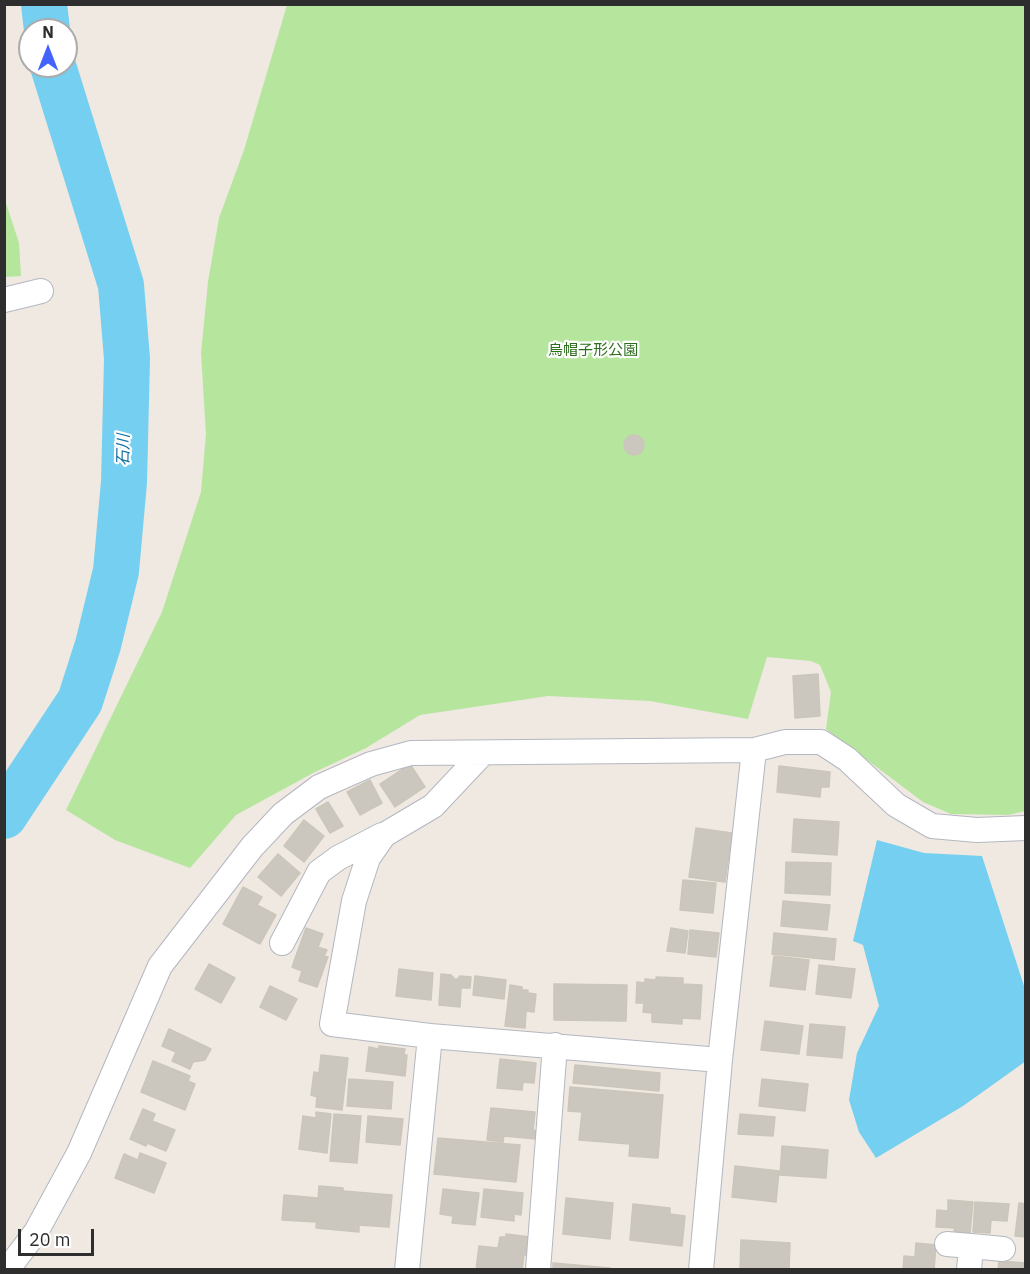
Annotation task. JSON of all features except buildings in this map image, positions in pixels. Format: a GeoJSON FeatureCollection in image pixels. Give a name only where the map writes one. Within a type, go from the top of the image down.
{"type":"FeatureCollection","features":[{"type":"Feature","properties":{"kind":"street"},"geometry":{"type":"LineString","coordinates":[[4,300],[41,291]]}},
{"type":"Feature","properties":{"kind":"street"},"geometry":{"type":"LineString","coordinates":[[7,1269],[36,1232],[79,1153],[160,966],[252,847],[283,814],[319,787],[371,764],[411,753],[754,750],[785,742],[821,742],[847,759],[896,805],[932,826],[977,830],[1026,828]]}},
{"type":"Feature","properties":{"kind":"street"},"geometry":{"type":"LineString","coordinates":[[701,1269],[720,1060],[754,750]]}},
{"type":"Feature","properties":{"kind":"street"},"geometry":{"type":"LineString","coordinates":[[282,943],[319,872],[338,858],[384,835],[433,806],[482,754]]}},
{"type":"Feature","properties":{"kind":"street"},"geometry":{"type":"LineString","coordinates":[[384,835],[368,858],[354,901],[332,1024],[430,1036],[720,1060]]}},
{"type":"Feature","properties":{"kind":"street"},"geometry":{"type":"LineString","coordinates":[[407,1269],[430,1036]]}},
{"type":"Feature","properties":{"kind":"street"},"geometry":{"type":"LineString","coordinates":[[538,1269],[555,1045]]}},
{"type":"Feature","properties":{"kind":"street"},"geometry":{"type":"LineString","coordinates":[[962,1253],[1003,1249]]}},
{"type":"Feature","properties":{"kind":"green space","name":"烏帽子形公園"},"geometry":{"type":"Polygon","coordinates":[[[287,5],[1025,5],[1025,811],[1008,815],[951,814],[923,802],[826,729],[831,692],[820,665],[811,661],[767,657],[748,719],[650,701],[548,696],[420,715],[366,748],[315,772],[236,815],[190,868],[115,840],[66,810],[162,612],[201,492],[206,434],[201,353],[208,282],[219,218],[244,150],[287,5]]]}},
{"type":"Feature","properties":{"kind":"green space"},"geometry":{"type":"Polygon","coordinates":[[[4,197],[19,243],[21,276],[5,277],[4,197]]]}},
{"type":"Feature","properties":{"kind":"water"},"geometry":{"type":"Polygon","coordinates":[[[877,840],[924,853],[982,856],[1025,989],[1026,1061],[963,1106],[876,1158],[859,1132],[849,1100],[857,1053],[879,1006],[863,945],[853,941],[877,840]]]}},
{"type":"Feature","properties":{"kind":"waterway","name":"石川"},"geometry":{"type":"LineString","coordinates":[[44,4],[46,18]]}},
{"type":"Feature","properties":{"kind":"waterway","name":"石川"},"geometry":{"type":"LineString","coordinates":[[4,816],[80,701],[98,645],[116,571],[124,482],[127,359],[121,285],[57,78]]}}]}
